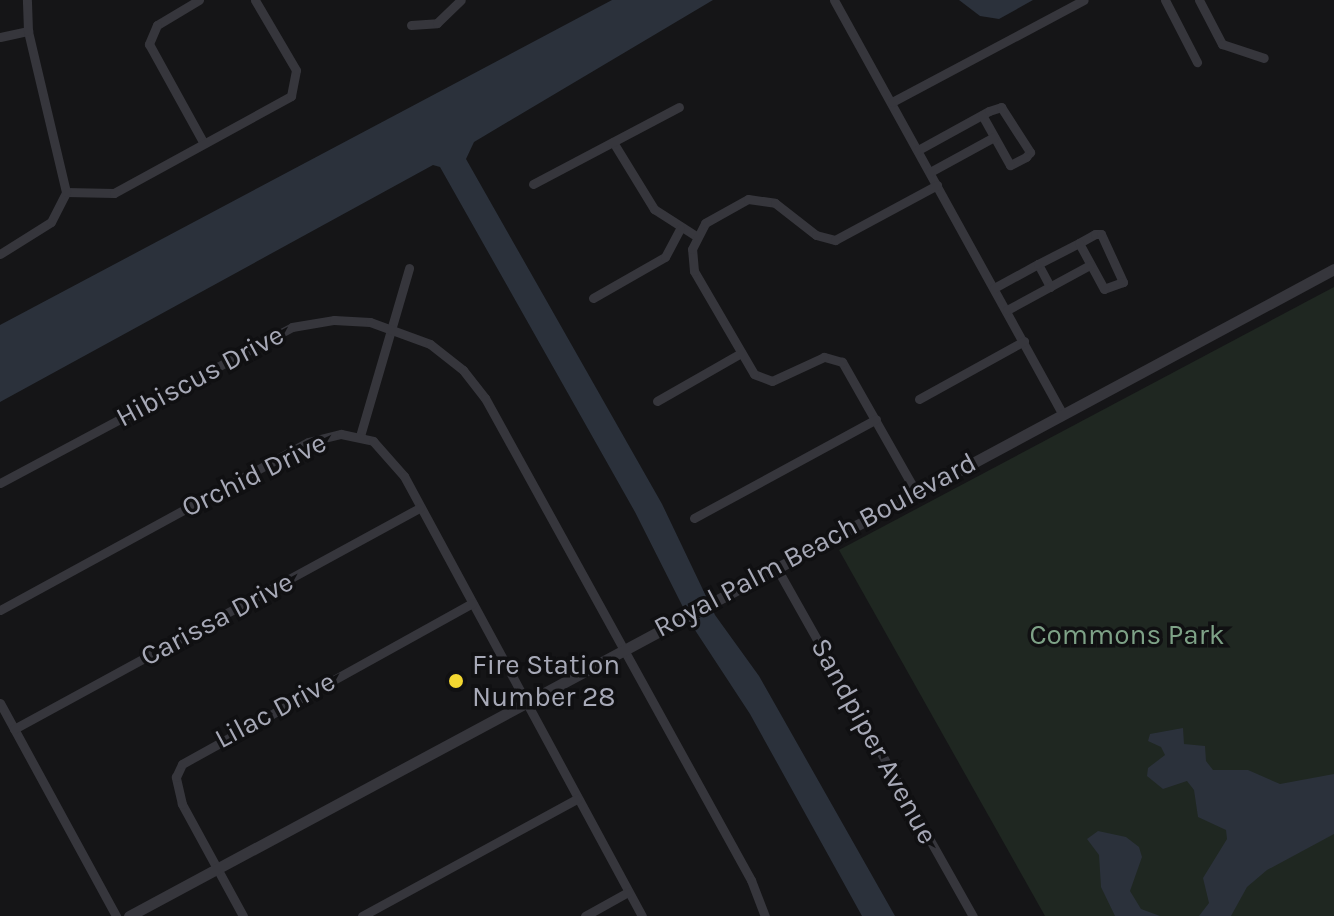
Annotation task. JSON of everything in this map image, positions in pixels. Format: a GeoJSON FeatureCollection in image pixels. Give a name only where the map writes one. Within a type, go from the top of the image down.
{"type":"FeatureCollection","features":[{"type":"Feature","properties":{"kind":"street"},"geometry":{"type":"LineString","coordinates":[[0,254],[51,222],[66,192],[28,31],[27,0]]}},
{"type":"Feature","properties":{"kind":"street"},"geometry":{"type":"LineString","coordinates":[[199,0],[157,25],[149,44],[203,142]]}},
{"type":"Feature","properties":{"kind":"street"},"geometry":{"type":"LineString","coordinates":[[66,192],[114,193],[203,142],[286,100],[297,84],[296,70],[255,0]]}},
{"type":"Feature","properties":{"kind":"street"},"geometry":{"type":"LineString","coordinates":[[411,25],[437,23],[461,0]]}},
{"type":"Feature","properties":{"kind":"street"},"geometry":{"type":"LineString","coordinates":[[834,0],[1062,413]]}},
{"type":"Feature","properties":{"kind":"street"},"geometry":{"type":"LineString","coordinates":[[892,102],[1084,0]]}},
{"type":"Feature","properties":{"kind":"street"},"geometry":{"type":"LineString","coordinates":[[1165,0],[1197,62]]}},
{"type":"Feature","properties":{"kind":"street"},"geometry":{"type":"LineString","coordinates":[[1199,0],[1222,44],[1264,58]]}},
{"type":"Feature","properties":{"kind":"street"},"geometry":{"type":"LineString","coordinates":[[0,37],[28,31]]}},
{"type":"Feature","properties":{"kind":"street"},"geometry":{"type":"LineString","coordinates":[[533,184],[679,107]]}},
{"type":"Feature","properties":{"kind":"street"},"geometry":{"type":"LineString","coordinates":[[918,150],[982,115],[1006,109],[1030,152],[1010,165],[982,115]]}},
{"type":"Feature","properties":{"kind":"street"},"geometry":{"type":"LineString","coordinates":[[930,172],[994,137]]}},
{"type":"Feature","properties":{"kind":"street"},"geometry":{"type":"LineString","coordinates":[[613,142],[646,199],[680,229],[696,236]]}},
{"type":"Feature","properties":{"kind":"street"},"geometry":{"type":"LineString","coordinates":[[916,492],[847,366],[836,359],[824,357],[772,381],[754,374],[694,271],[696,236],[726,207],[761,198],[816,235],[841,239],[937,185]]}},
{"type":"Feature","properties":{"kind":"street"},"geometry":{"type":"LineString","coordinates":[[593,298],[665,257],[680,229]]}},
{"type":"Feature","properties":{"kind":"street"},"geometry":{"type":"LineString","coordinates":[[994,288],[1079,243],[1101,234],[1123,282],[1104,289],[1079,243]]}},
{"type":"Feature","properties":{"kind":"street"},"geometry":{"type":"LineString","coordinates":[[1038,264],[1050,287]]}},
{"type":"Feature","properties":{"kind":"street"},"geometry":{"type":"LineString","coordinates":[[1007,310],[1090,265]]}},
{"type":"Feature","properties":{"kind":"street"},"geometry":{"type":"LineString","coordinates":[[360,436],[409,268]]}},
{"type":"Feature","properties":{"kind":"street","name":"Royal Palm Beach Boulevard"},"geometry":{"type":"LineString","coordinates":[[129,916],[775,565],[1334,269]]}},
{"type":"Feature","properties":{"kind":"street","name":"Hibiscus Drive"},"geometry":{"type":"LineString","coordinates":[[0,483],[272,335],[334,320],[391,327],[447,356],[477,386],[751,880],[765,916]]}},
{"type":"Feature","properties":{"kind":"street"},"geometry":{"type":"LineString","coordinates":[[919,399],[1024,341]]}},
{"type":"Feature","properties":{"kind":"street"},"geometry":{"type":"LineString","coordinates":[[657,401],[741,353]]}},
{"type":"Feature","properties":{"kind":"street"},"geometry":{"type":"LineString","coordinates":[[694,518],[876,419]]}},
{"type":"Feature","properties":{"kind":"street","name":"Orchid Drive"},"geometry":{"type":"LineString","coordinates":[[0,610],[308,442],[331,435],[360,436],[392,458],[642,916]]}},
{"type":"Feature","properties":{"kind":"street","name":"Carissa Drive"},"geometry":{"type":"LineString","coordinates":[[14,729],[420,508]]}},
{"type":"Feature","properties":{"kind":"street","name":"Sandpiper Avenue"},"geometry":{"type":"LineString","coordinates":[[775,565],[973,916]]}},
{"type":"Feature","properties":{"kind":"street","name":"Lilac Drive"},"geometry":{"type":"LineString","coordinates":[[243,916],[176,789],[182,764],[472,603]]}},
{"type":"Feature","properties":{"kind":"street"},"geometry":{"type":"LineString","coordinates":[[0,703],[116,916]]}},
{"type":"Feature","properties":{"kind":"street"},"geometry":{"type":"LineString","coordinates":[[362,916],[577,799]]}},
{"type":"Feature","properties":{"kind":"street"},"geometry":{"type":"LineString","coordinates":[[585,916],[628,892]]}},
{"type":"Feature","properties":{"kind":"green space","name":"Commons Park"},"geometry":{"type":"Polygon","coordinates":[[[1334,287],[1334,916],[1045,916],[839,550],[1334,287]]]}},
{"type":"Feature","properties":{"kind":"shaded area"},"geometry":{"type":"Polygon","coordinates":[[[612,0],[713,0],[474,142],[466,159],[662,504],[715,615],[759,676],[895,916],[862,916],[750,714],[693,627],[635,512],[440,167],[433,165],[0,402],[0,325],[612,0]]]}},
{"type":"Feature","properties":{"kind":"shaded area"},"geometry":{"type":"Polygon","coordinates":[[[959,0],[1033,0],[999,19],[980,16],[959,0]]]}},
{"type":"Feature","properties":{"kind":"shaded area"},"geometry":{"type":"Polygon","coordinates":[[[1183,728],[1184,744],[1205,746],[1206,761],[1213,770],[1248,770],[1280,784],[1334,774],[1334,834],[1267,870],[1247,887],[1231,916],[1199,916],[1209,903],[1203,878],[1227,839],[1226,830],[1198,817],[1194,790],[1187,781],[1163,789],[1147,776],[1148,768],[1165,755],[1161,747],[1148,741],[1150,734],[1183,728]]]}},
{"type":"Feature","properties":{"kind":"shaded area"},"geometry":{"type":"Polygon","coordinates":[[[1098,831],[1126,837],[1139,847],[1142,857],[1130,891],[1141,909],[1160,916],[1115,916],[1101,887],[1099,855],[1087,839],[1098,831]]]}},
{"type":"Feature","properties":{"kind":"place","name":"Fire Station Number 28"},"geometry":{"type":"Point","coordinates":[456,681]}}]}
